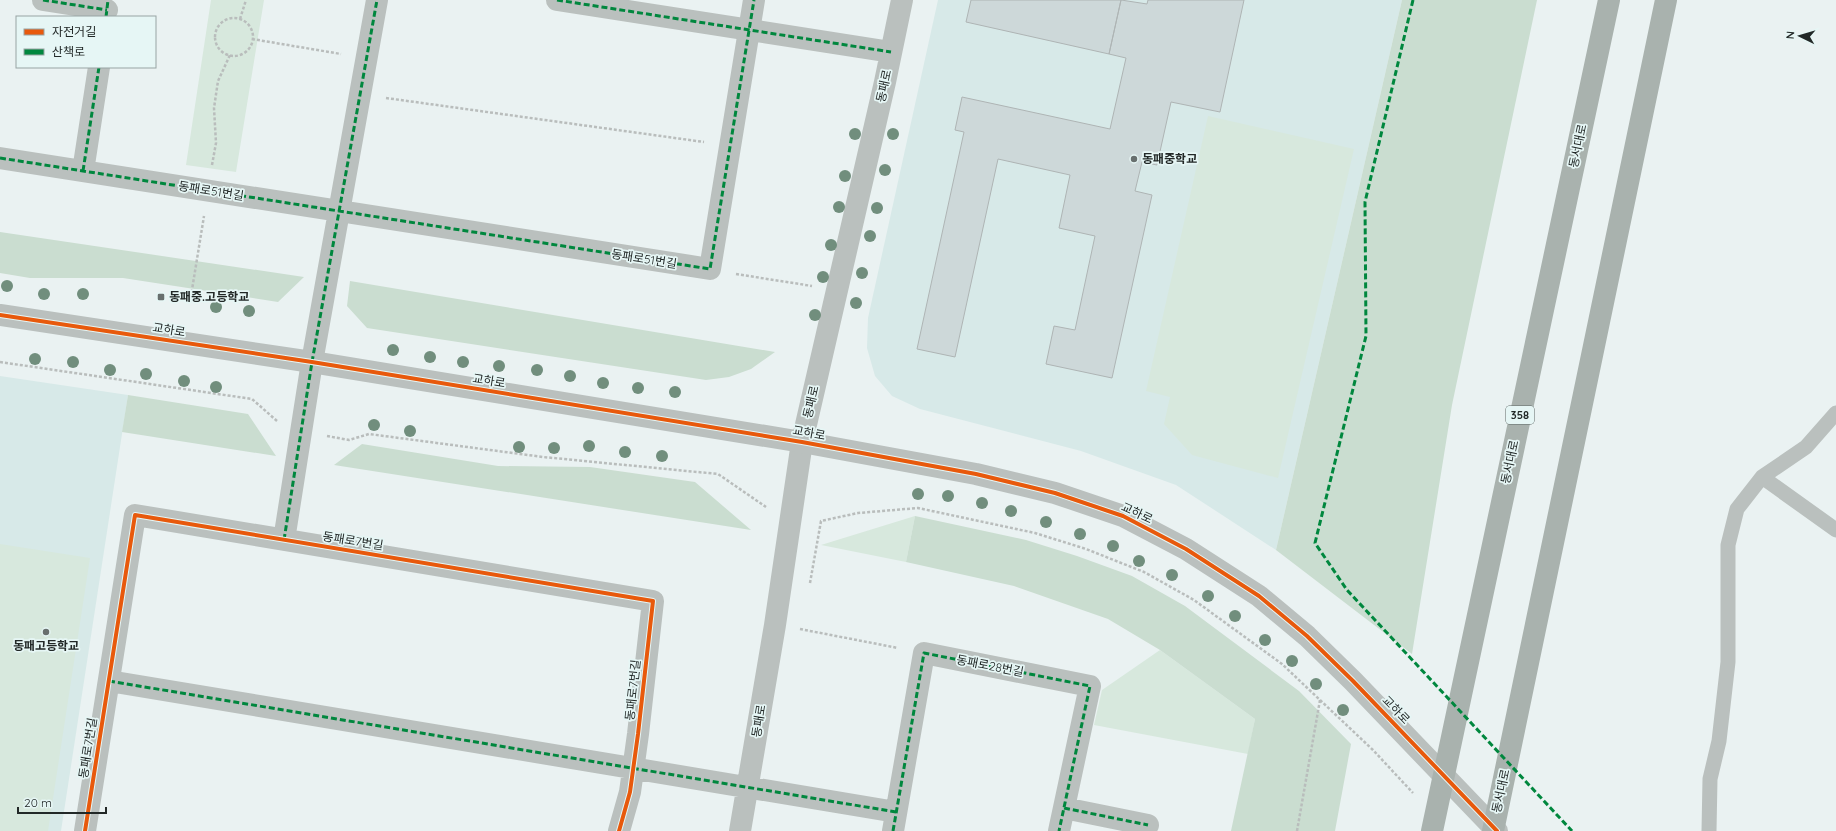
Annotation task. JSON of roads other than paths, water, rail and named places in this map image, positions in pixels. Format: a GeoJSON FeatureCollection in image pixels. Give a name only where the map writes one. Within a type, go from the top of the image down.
{"type":"FeatureCollection","features":[{"type":"Feature","properties":{"kind":"highway"},"geometry":{"type":"LineString","coordinates":[[1516,432],[1596,0]]}},
{"type":"Feature","properties":{"kind":"highway","name":"동서대로"},"geometry":{"type":"LineString","coordinates":[[1433,824],[1609,0]]}},
{"type":"Feature","properties":{"kind":"highway","name":"동서대로"},"geometry":{"type":"LineString","coordinates":[[1493,831],[1666,0]]}},
{"type":"Feature","properties":{"kind":"street"},"geometry":{"type":"LineString","coordinates":[[43,0],[107,9]]}},
{"type":"Feature","properties":{"kind":"street"},"geometry":{"type":"LineString","coordinates":[[284,540],[312,362],[377,0]]}},
{"type":"Feature","properties":{"kind":"street"},"geometry":{"type":"LineString","coordinates":[[558,0],[891,52]]}},
{"type":"Feature","properties":{"kind":"street"},"geometry":{"type":"LineString","coordinates":[[749,30],[754,0]]}},
{"type":"Feature","properties":{"kind":"street","name":"동패로"},"geometry":{"type":"LineString","coordinates":[[740,831],[775,625],[802,442],[838,290],[902,0]]}},
{"type":"Feature","properties":{"kind":"street","name":"동패로51번길"},"geometry":{"type":"LineString","coordinates":[[0,158],[710,269],[749,30]]}},
{"type":"Feature","properties":{"kind":"street"},"geometry":{"type":"LineString","coordinates":[[83,171],[98,68]]}},
{"type":"Feature","properties":{"kind":"street","name":"교하로"},"geometry":{"type":"LineString","coordinates":[[0,315],[312,362],[802,442],[976,474],[1055,493],[1123,516],[1186,549],[1259,596],[1307,636],[1353,681],[1497,831]]}},
{"type":"Feature","properties":{"kind":"street","name":"동패로7번길"},"geometry":{"type":"LineString","coordinates":[[85,831],[135,516],[653,601],[630,792],[618,831]]}},
{"type":"Feature","properties":{"kind":"street","name":"동패로28번길"},"geometry":{"type":"LineString","coordinates":[[894,822],[924,653],[1090,686],[1059,831]]}},
{"type":"Feature","properties":{"kind":"street"},"geometry":{"type":"LineString","coordinates":[[109,681],[748,787],[894,822]]}},
{"type":"Feature","properties":{"kind":"street"},"geometry":{"type":"LineString","coordinates":[[1064,808],[1148,825]]}},
{"type":"Feature","properties":{"kind":"lane"},"geometry":{"type":"LineString","coordinates":[[1709,831],[1710,779],[1719,741],[1728,662],[1728,545],[1737,509],[1762,477],[1806,447],[1836,413]]}},
{"type":"Feature","properties":{"kind":"lane"},"geometry":{"type":"LineString","coordinates":[[1762,477],[1836,530]]}},
{"type":"Feature","properties":{"kind":"place","name":"동패중학교"},"geometry":{"type":"Point","coordinates":[1134,159]}},
{"type":"Feature","properties":{"kind":"place","name":"동패중.고등학교"},"geometry":{"type":"Point","coordinates":[161,297]}},
{"type":"Feature","properties":{"kind":"place","name":"동패고등학교"},"geometry":{"type":"Point","coordinates":[46,632]}}]}
